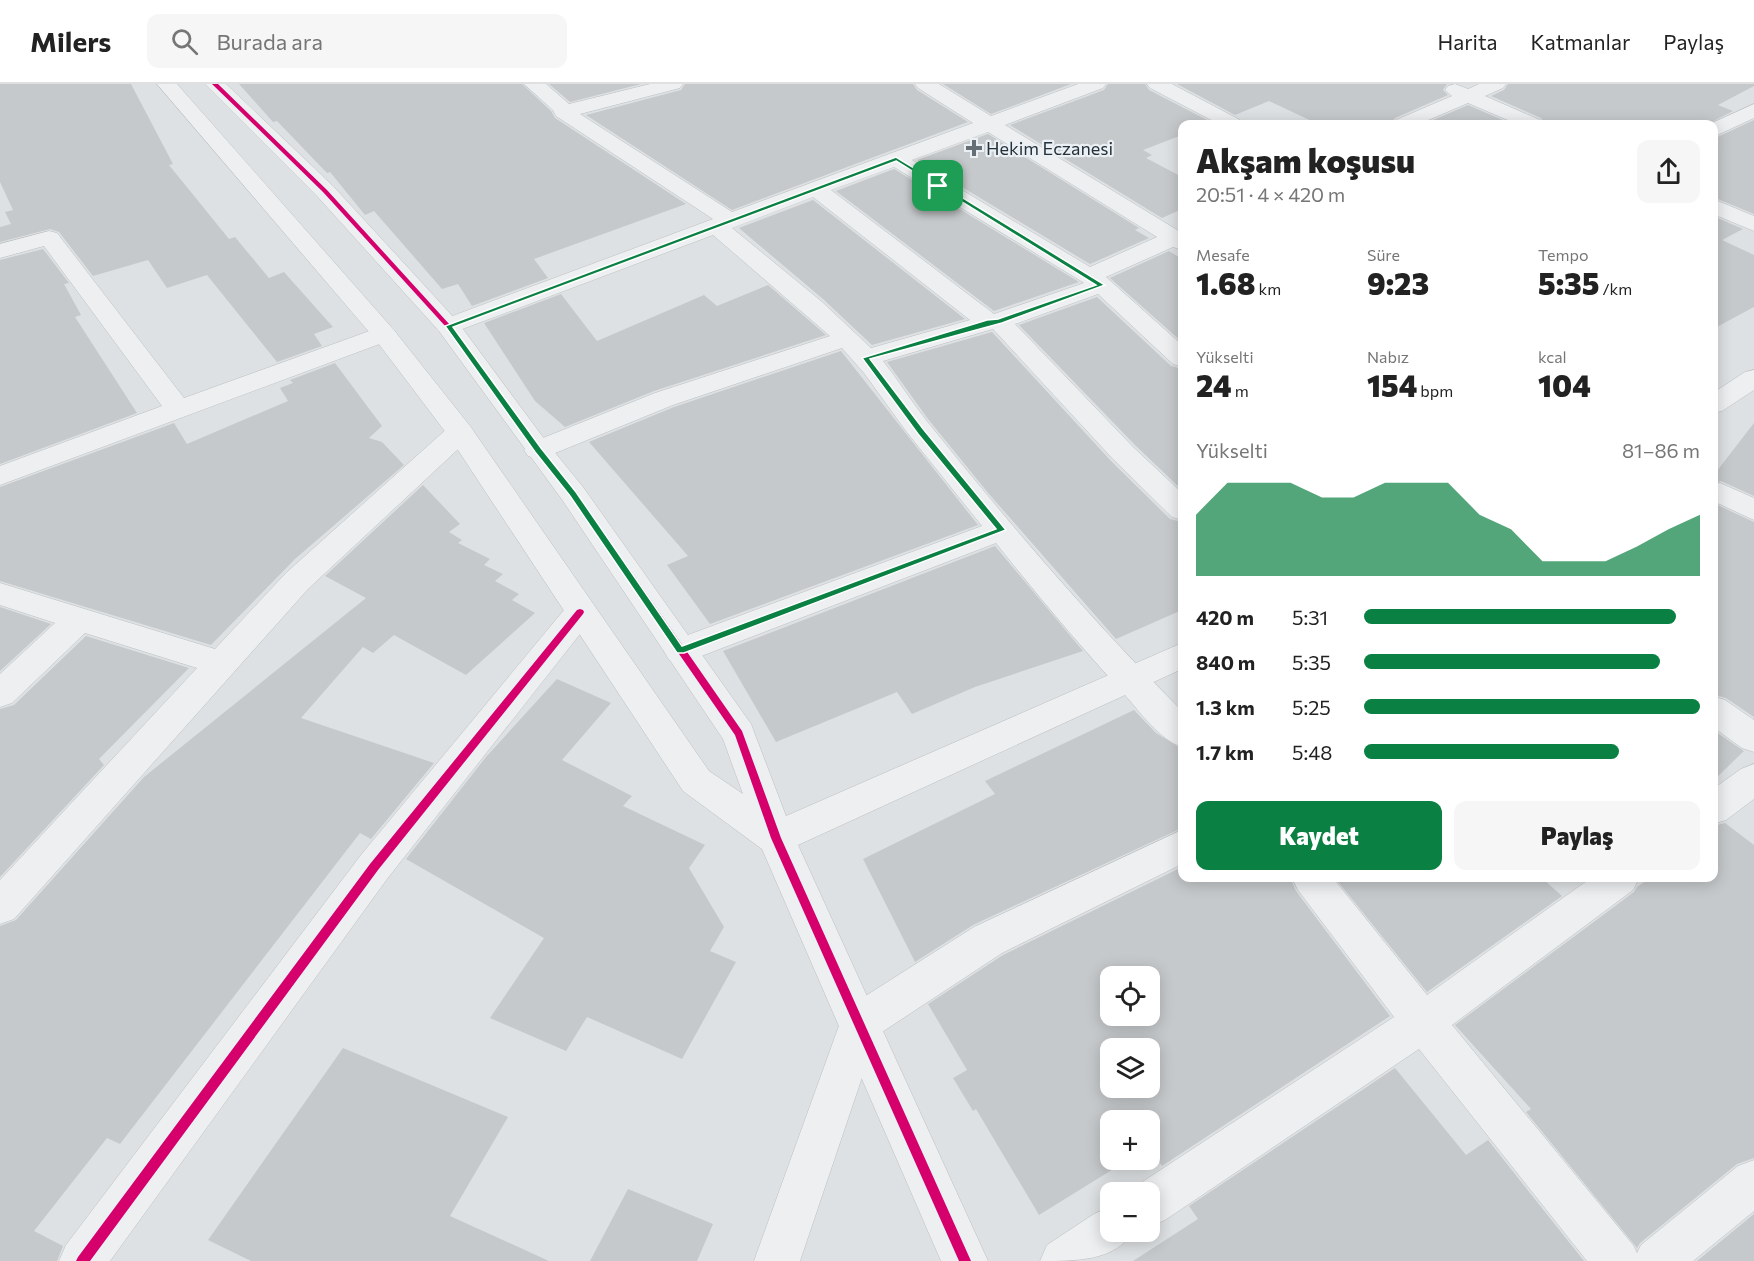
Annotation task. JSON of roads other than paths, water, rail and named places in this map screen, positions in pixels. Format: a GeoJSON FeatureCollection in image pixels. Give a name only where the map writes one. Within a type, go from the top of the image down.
{"type":"FeatureCollection","features":[{"type":"Feature","properties":{"kind":"street"},"geometry":{"type":"LineString","coordinates":[[167,84],[384,333],[460,432],[696,781],[776,838]]}},
{"type":"Feature","properties":{"kind":"street"},"geometry":{"type":"LineString","coordinates":[[214,84],[325,191],[448,326],[538,450],[573,494],[739,734],[776,838],[965,1261]]}},
{"type":"Feature","properties":{"kind":"street"},"geometry":{"type":"LineString","coordinates":[[534,84],[562,108],[563,112],[723,224],[866,358],[921,432],[1001,530],[1129,680],[1178,729]]}},
{"type":"Feature","properties":{"kind":"street"},"geometry":{"type":"LineString","coordinates":[[563,112],[673,84]]}},
{"type":"Feature","properties":{"kind":"street"},"geometry":{"type":"LineString","coordinates":[[866,358],[994,322],[1095,281],[1175,234],[924,84]]}},
{"type":"Feature","properties":{"kind":"street"},"geometry":{"type":"LineString","coordinates":[[448,326],[1096,84]]}},
{"type":"Feature","properties":{"kind":"street"},"geometry":{"type":"LineString","coordinates":[[1157,84],[1225,120]]}},
{"type":"Feature","properties":{"kind":"street"},"geometry":{"type":"LineString","coordinates":[[1442,84],[1524,120]]}},
{"type":"Feature","properties":{"kind":"street"},"geometry":{"type":"LineString","coordinates":[[1412,120],[1496,84]]}},
{"type":"Feature","properties":{"kind":"street"},"geometry":{"type":"LineString","coordinates":[[1718,128],[1754,110]]}},
{"type":"Feature","properties":{"kind":"street"},"geometry":{"type":"LineString","coordinates":[[896,159],[1095,281],[1178,355]]}},
{"type":"Feature","properties":{"kind":"street"},"geometry":{"type":"LineString","coordinates":[[816,189],[875,236],[994,322],[1178,506]]}},
{"type":"Feature","properties":{"kind":"street"},"geometry":{"type":"LineString","coordinates":[[1718,208],[1754,224]]}},
{"type":"Feature","properties":{"kind":"street"},"geometry":{"type":"LineString","coordinates":[[0,251],[48,238],[178,409]]}},
{"type":"Feature","properties":{"kind":"street"},"geometry":{"type":"LineString","coordinates":[[0,476],[384,333]]}},
{"type":"Feature","properties":{"kind":"street"},"geometry":{"type":"LineString","coordinates":[[538,450],[664,399],[845,339]]}},
{"type":"Feature","properties":{"kind":"street"},"geometry":{"type":"LineString","coordinates":[[1718,401],[1754,378]]}},
{"type":"Feature","properties":{"kind":"street"},"geometry":{"type":"LineString","coordinates":[[0,907],[224,664],[297,581],[460,432]]}},
{"type":"Feature","properties":{"kind":"street"},"geometry":{"type":"LineString","coordinates":[[1718,495],[1754,510]]}},
{"type":"Feature","properties":{"kind":"street"},"geometry":{"type":"LineString","coordinates":[[680,651],[1001,530]]}},
{"type":"Feature","properties":{"kind":"street"},"geometry":{"type":"LineString","coordinates":[[0,594],[224,664]]}},
{"type":"Feature","properties":{"kind":"street"},"geometry":{"type":"LineString","coordinates":[[82,1261],[374,867],[580,612]]}},
{"type":"Feature","properties":{"kind":"street"},"geometry":{"type":"LineString","coordinates":[[0,694],[80,618]]}},
{"type":"Feature","properties":{"kind":"street"},"geometry":{"type":"LineString","coordinates":[[776,838],[1178,657]]}},
{"type":"Feature","properties":{"kind":"street"},"geometry":{"type":"LineString","coordinates":[[1718,713],[1754,738]]}},
{"type":"Feature","properties":{"kind":"street"},"geometry":{"type":"LineString","coordinates":[[1718,805],[1754,779]]}},
{"type":"Feature","properties":{"kind":"street"},"geometry":{"type":"LineString","coordinates":[[777,1261],[860,1023],[988,940],[1178,848]]}},
{"type":"Feature","properties":{"kind":"street"},"geometry":{"type":"LineString","coordinates":[[1314,882],[1423,1022],[1617,1261]]}},
{"type":"Feature","properties":{"kind":"street"},"geometry":{"type":"LineString","coordinates":[[1160,1197],[1423,1022],[1615,882]]}},
{"type":"Feature","properties":{"kind":"street"},"geometry":{"type":"LineString","coordinates":[[1657,1261],[1754,1182]]}},
{"type":"Feature","properties":{"kind":"street"},"geometry":{"type":"LineString","coordinates":[[1063,1261],[1100,1237]]}},
{"type":"Feature","properties":{"kind":"place","name":"Hekim Eczanesi"},"geometry":{"type":"Point","coordinates":[974,148]}}]}
